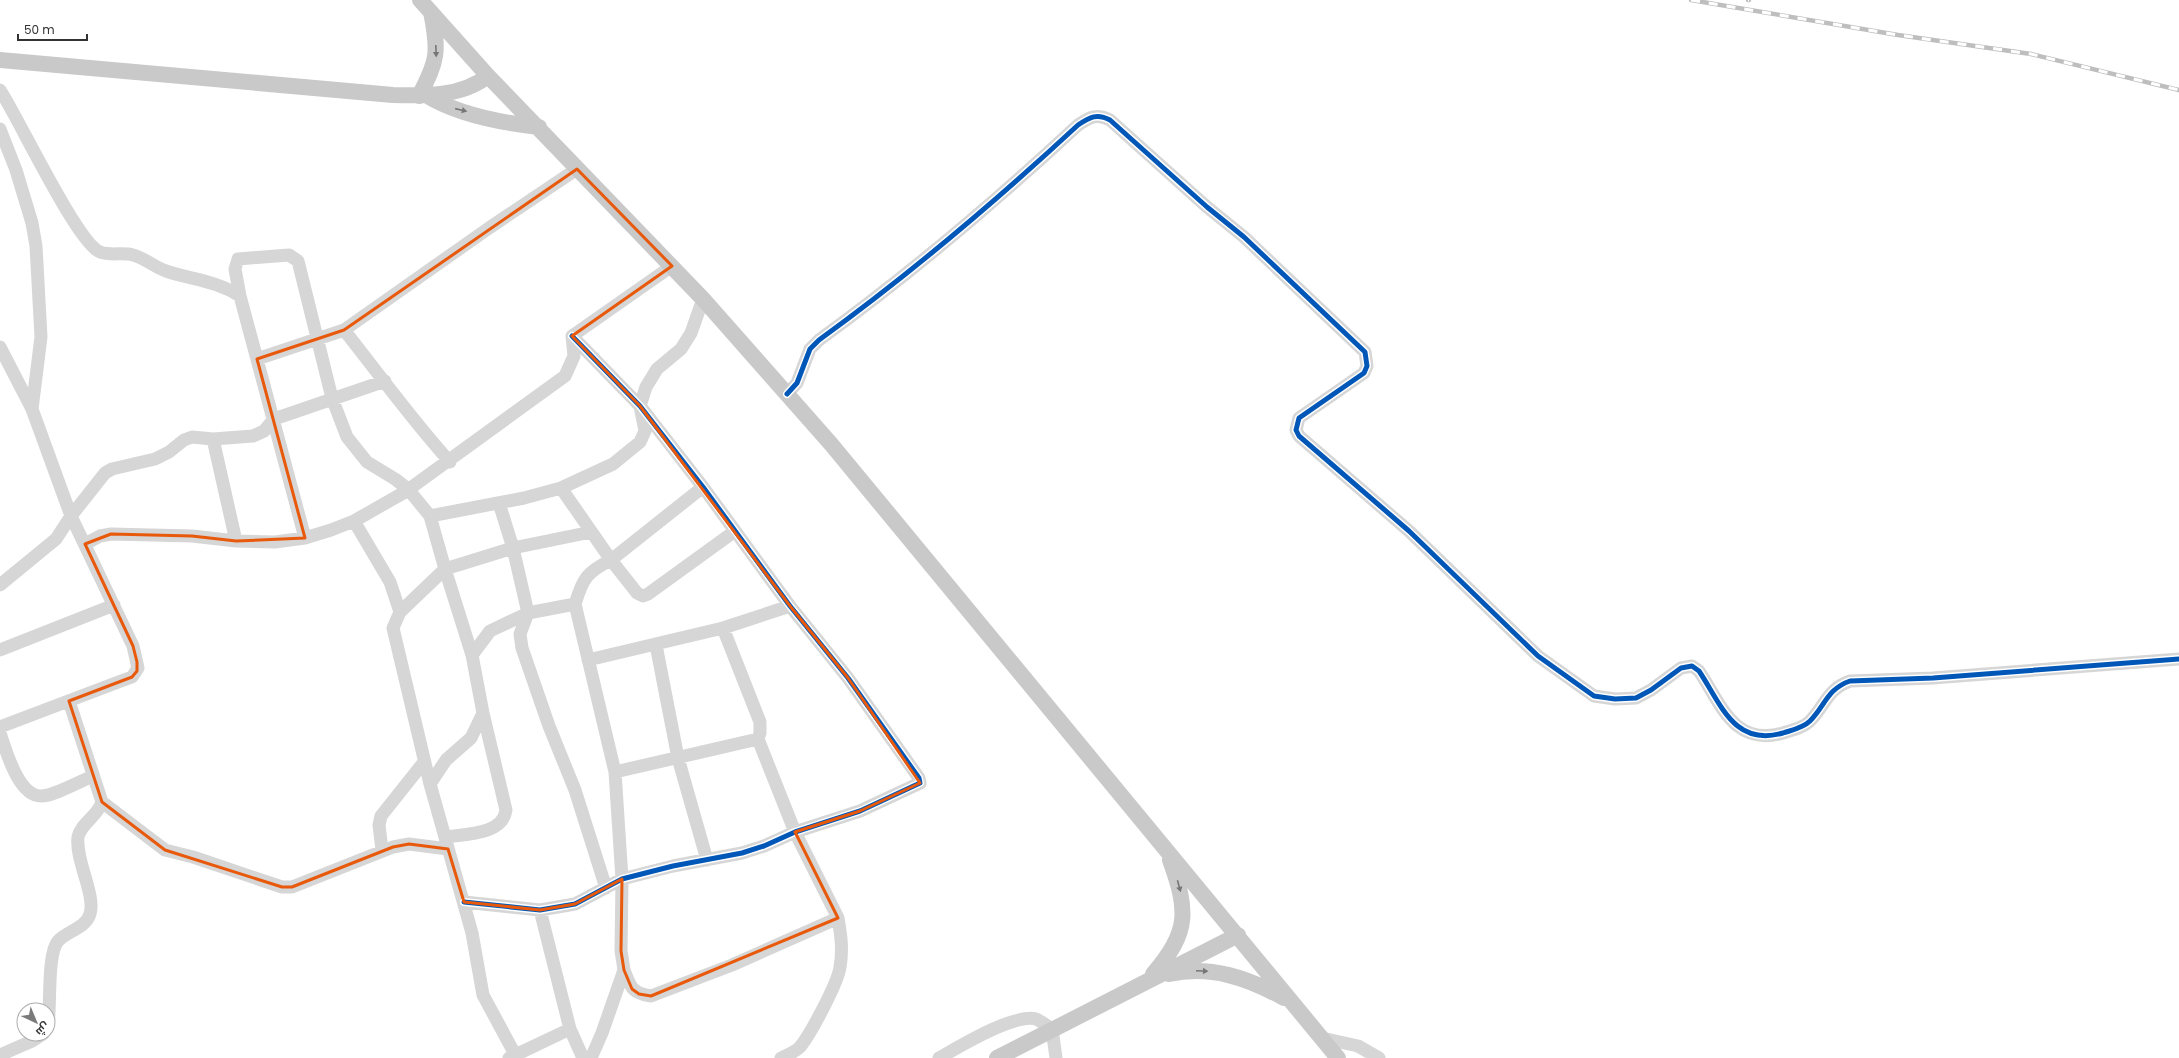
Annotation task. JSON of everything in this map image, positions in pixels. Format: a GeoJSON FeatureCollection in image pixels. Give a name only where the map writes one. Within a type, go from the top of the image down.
{"type":"FeatureCollection","features":[{"type":"Feature","properties":{"kind":"main road"},"geometry":{"type":"LineString","coordinates":[[420,0],[488,76],[703,299],[836,450],[1338,1058]]}},
{"type":"Feature","properties":{"kind":"main road"},"geometry":{"type":"LineString","coordinates":[[422,95],[433,69],[436,57],[436,35],[431,12]]}},
{"type":"Feature","properties":{"kind":"main road"},"geometry":{"type":"LineString","coordinates":[[0,60],[135,70],[329,90],[422,95],[470,88],[488,76]]}},
{"type":"Feature","properties":{"kind":"main road"},"geometry":{"type":"LineString","coordinates":[[422,95],[448,107],[516,124],[538,127]]}},
{"type":"Feature","properties":{"kind":"main road"},"geometry":{"type":"LineString","coordinates":[[1149,979],[1173,950],[1183,920],[1183,903],[1179,884],[1166,849]]}},
{"type":"Feature","properties":{"kind":"main road"},"geometry":{"type":"LineString","coordinates":[[997,1058],[1149,979],[1238,935]]}},
{"type":"Feature","properties":{"kind":"main road"},"geometry":{"type":"LineString","coordinates":[[1149,979],[1185,971],[1228,974],[1262,986],[1291,1002]]}},
{"type":"Feature","properties":{"kind":"street"},"geometry":{"type":"LineString","coordinates":[[0,90],[18,119],[42,167],[78,228],[95,249],[101,253],[125,253],[140,257],[163,270],[218,284],[240,296]]}},
{"type":"Feature","properties":{"kind":"street"},"geometry":{"type":"LineString","coordinates":[[787,394],[797,383],[810,349],[819,340],[882,294],[988,207],[1078,125],[1089,118],[1101,115],[1110,120],[1207,207],[1244,237],[1364,352],[1367,366],[1364,373],[1299,418],[1296,430],[1299,436],[1409,531],[1538,656],[1594,696],[1615,699],[1636,698],[1651,690],[1681,668],[1692,666],[1699,671],[1737,728],[1757,736],[1776,735],[1798,728],[1810,721],[1827,696],[1843,683],[1850,681],[1941,678],[2179,659]]}},
{"type":"Feature","properties":{"kind":"street"},"geometry":{"type":"LineString","coordinates":[[0,129],[16,170],[32,223],[36,246],[41,337],[32,409]]}},
{"type":"Feature","properties":{"kind":"street"},"geometry":{"type":"LineString","coordinates":[[257,359],[344,330],[489,228],[577,169]]}},
{"type":"Feature","properties":{"kind":"street"},"geometry":{"type":"LineString","coordinates":[[69,701],[102,802],[164,850],[193,857],[282,887],[292,887],[382,850],[409,844],[446,843],[492,829],[500,824],[506,817],[506,810],[483,713],[472,655],[430,516],[408,490],[395,479],[367,462],[356,450],[342,426],[332,398],[316,339],[299,263],[292,256],[283,255],[238,259],[235,269],[240,296],[305,538]]}},
{"type":"Feature","properties":{"kind":"street"},"geometry":{"type":"LineString","coordinates":[[572,336],[672,266]]}},
{"type":"Feature","properties":{"kind":"street"},"geometry":{"type":"LineString","coordinates":[[430,516],[499,503],[562,488],[613,464],[640,442],[645,431],[640,406],[646,387],[657,369],[681,349],[691,333],[703,299]]}},
{"type":"Feature","properties":{"kind":"street"},"geometry":{"type":"LineString","coordinates":[[344,330],[385,381],[426,437],[450,462]]}},
{"type":"Feature","properties":{"kind":"street"},"geometry":{"type":"LineString","coordinates":[[464,902],[540,910],[575,904],[622,879],[764,846],[795,832],[860,811],[920,783],[919,778],[848,678],[790,606],[703,487],[640,406],[572,336]]}},
{"type":"Feature","properties":{"kind":"street"},"geometry":{"type":"LineString","coordinates":[[85,544],[100,536],[111,534],[192,536],[236,541],[275,542],[305,538],[354,521],[408,490],[450,462],[565,376],[574,356],[572,336]]}},
{"type":"Feature","properties":{"kind":"street"},"geometry":{"type":"LineString","coordinates":[[0,347],[32,409],[71,516],[133,646],[137,662],[137,671],[132,677],[0,727]]}},
{"type":"Feature","properties":{"kind":"street"},"geometry":{"type":"LineString","coordinates":[[0,585],[52,544],[71,516],[105,473],[112,469],[155,459],[188,438],[213,439],[254,436],[264,431],[274,419],[385,381]]}},
{"type":"Feature","properties":{"kind":"street"},"geometry":{"type":"LineString","coordinates":[[213,439],[236,541]]}},
{"type":"Feature","properties":{"kind":"street"},"geometry":{"type":"LineString","coordinates":[[703,487],[610,560],[593,569],[585,577],[575,604],[615,772],[622,879],[621,951],[624,970],[632,989],[639,994],[651,996],[732,965],[838,918]]}},
{"type":"Feature","properties":{"kind":"street"},"geometry":{"type":"LineString","coordinates":[[562,488],[610,560],[637,593],[643,596],[735,531]]}},
{"type":"Feature","properties":{"kind":"street"},"geometry":{"type":"LineString","coordinates":[[499,503],[513,548],[528,613],[520,634],[522,648],[549,726],[575,790],[606,888]]}},
{"type":"Feature","properties":{"kind":"street"},"geometry":{"type":"LineString","coordinates":[[354,521],[390,582],[400,612]]}},
{"type":"Feature","properties":{"kind":"street"},"geometry":{"type":"LineString","coordinates":[[570,1028],[514,1057],[483,995],[472,933],[424,762],[393,628],[400,612],[445,569],[513,548],[590,532]]}},
{"type":"Feature","properties":{"kind":"street"},"geometry":{"type":"LineString","coordinates":[[472,655],[490,631],[528,613],[575,604]]}},
{"type":"Feature","properties":{"kind":"street"},"geometry":{"type":"LineString","coordinates":[[0,650],[114,605]]}},
{"type":"Feature","properties":{"kind":"street"},"geometry":{"type":"LineString","coordinates":[[588,660],[723,628],[790,606]]}},
{"type":"Feature","properties":{"kind":"street"},"geometry":{"type":"LineString","coordinates":[[723,628],[760,722],[760,733],[758,739],[795,832],[838,918],[842,948],[840,969],[830,993],[799,1047],[781,1058]]}},
{"type":"Feature","properties":{"kind":"street"},"geometry":{"type":"LineString","coordinates":[[656,645],[678,758],[707,860]]}},
{"type":"Feature","properties":{"kind":"street"},"geometry":{"type":"LineString","coordinates":[[430,784],[446,760],[471,738],[483,713]]}},
{"type":"Feature","properties":{"kind":"street"},"geometry":{"type":"LineString","coordinates":[[0,733],[16,775],[26,787],[36,795],[46,795],[93,776]]}},
{"type":"Feature","properties":{"kind":"street"},"geometry":{"type":"LineString","coordinates":[[615,772],[758,739]]}},
{"type":"Feature","properties":{"kind":"street"},"geometry":{"type":"LineString","coordinates":[[382,850],[378,824],[380,816],[424,762]]}},
{"type":"Feature","properties":{"kind":"street"},"geometry":{"type":"LineString","coordinates":[[49,1002],[52,954],[58,941],[83,924],[90,916],[92,906],[78,849],[78,836],[81,829],[96,812],[102,802]]}},
{"type":"Feature","properties":{"kind":"street"},"geometry":{"type":"LineString","coordinates":[[540,910],[570,1028],[583,1058]]}},
{"type":"Feature","properties":{"kind":"street"},"geometry":{"type":"LineString","coordinates":[[591,1058],[602,1033],[624,970]]}},
{"type":"Feature","properties":{"kind":"street"},"geometry":{"type":"LineString","coordinates":[[939,1058],[1000,1026],[1020,1019],[1035,1019],[1052,1029],[1056,1058]]}},
{"type":"Feature","properties":{"kind":"street"},"geometry":{"type":"LineString","coordinates":[[1322,1038],[1358,1046],[1379,1058]]}},
{"type":"Feature","properties":{"kind":"street"},"geometry":{"type":"LineString","coordinates":[[0,1055],[30,1042]]}},
{"type":"Feature","properties":{"kind":"highlighted area"},"geometry":{"type":"Polygon","coordinates":[[[577,169],[672,266],[572,336],[640,406],[790,606],[848,678],[920,783],[860,811],[795,832],[838,918],[651,996],[639,994],[632,989],[624,970],[621,951],[622,879],[575,904],[540,910],[464,902],[448,849],[409,844],[393,847],[292,887],[282,887],[165,850],[102,802],[69,701],[132,677],[137,671],[137,662],[133,646],[85,544],[111,534],[192,536],[236,541],[305,538],[257,359],[344,330],[577,169]]]}},
{"type":"Feature","properties":{"kind":"railway"},"geometry":{"type":"LineString","coordinates":[[1691,0],[1898,35],[2031,54],[2179,90]]}},
{"type":"Feature","properties":{"kind":"cycle path"},"geometry":{"type":"LineString","coordinates":[[787,394],[797,383],[810,349],[819,340],[952,237],[1078,125],[1097,116],[1110,120],[1207,207],[1244,237],[1365,352],[1367,366],[1364,373],[1299,418],[1296,430],[1299,436],[1409,531],[1538,656],[1594,696],[1615,699],[1636,698],[1651,690],[1681,668],[1692,666],[1699,671],[1722,709],[1731,720],[1752,734],[1766,736],[1783,733],[1804,725],[1810,721],[1831,693],[1842,684],[1850,681],[1933,678],[2179,659]]}},
{"type":"Feature","properties":{"kind":"cycle path"},"geometry":{"type":"LineString","coordinates":[[464,902],[540,910],[575,904],[622,879],[673,866],[742,853],[764,846],[795,832],[860,811],[920,783],[919,778],[848,678],[790,606],[703,487],[640,406],[572,336]]}}]}
